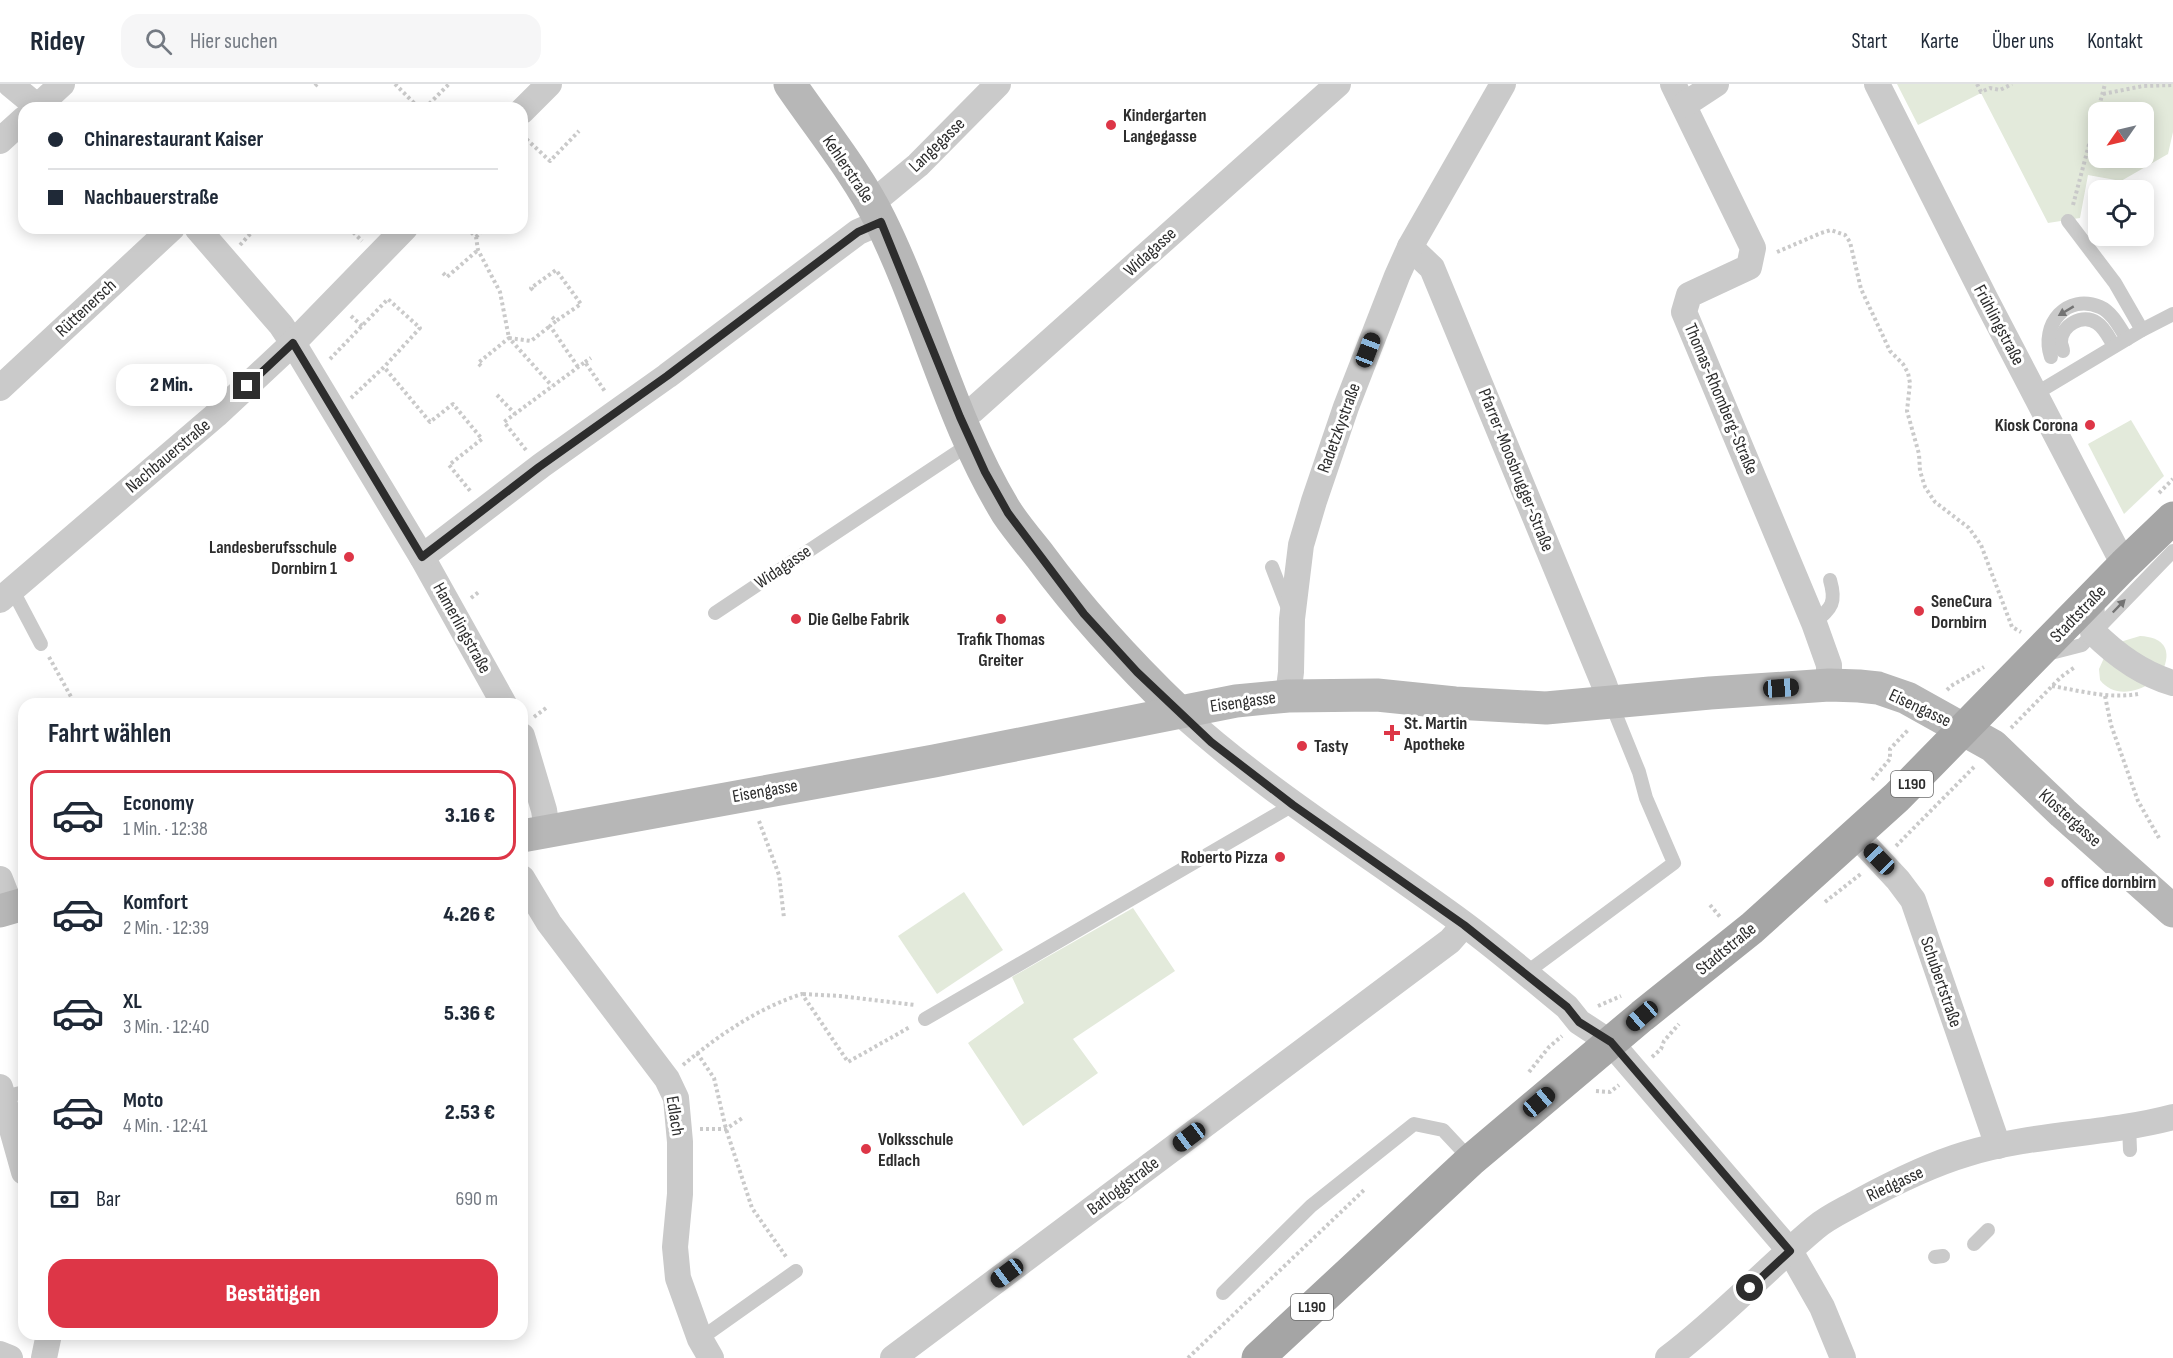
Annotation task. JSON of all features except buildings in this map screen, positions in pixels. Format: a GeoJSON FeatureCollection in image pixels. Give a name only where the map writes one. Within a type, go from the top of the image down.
{"type":"FeatureCollection","features":[{"type":"Feature","properties":{"kind":"main road","name":"Kehlerstraße"},"geometry":{"type":"LineString","coordinates":[[790,84],[877,212],[966,429],[985,472],[1008,513],[1084,614],[1137,672],[1179,712]]}},
{"type":"Feature","properties":{"kind":"main road","name":"Stadtstraße"},"geometry":{"type":"LineString","coordinates":[[1258,1358],[1470,1160],[1752,928],[1856,835],[1965,729],[2029,645],[2091,600],[2173,518]]}},
{"type":"Feature","properties":{"kind":"main road","name":"Eisengasse"},"geometry":{"type":"LineString","coordinates":[[534,833],[1114,727],[1218,704],[1288,696],[1377,695],[1455,703],[1546,708],[1829,685],[1878,688],[1907,698],[1965,729]]}},
{"type":"Feature","properties":{"kind":"main road","name":"Klostergasse"},"geometry":{"type":"LineString","coordinates":[[1965,729],[1993,746],[2063,813],[2173,911]]}},
{"type":"Feature","properties":{"kind":"street"},"geometry":{"type":"LineString","coordinates":[[10,84],[26,102]]}},
{"type":"Feature","properties":{"kind":"street"},"geometry":{"type":"LineString","coordinates":[[43,102],[62,84]]}},
{"type":"Feature","properties":{"kind":"street"},"geometry":{"type":"LineString","coordinates":[[528,105],[549,84]]}},
{"type":"Feature","properties":{"kind":"street","name":"Langegasse"},"geometry":{"type":"LineString","coordinates":[[422,557],[539,467],[858,232],[918,165],[998,84]]}},
{"type":"Feature","properties":{"kind":"street","name":"Widagasse"},"geometry":{"type":"LineString","coordinates":[[966,429],[973,410],[1338,84]]}},
{"type":"Feature","properties":{"kind":"street","name":"Radetzkystraße"},"geometry":{"type":"LineString","coordinates":[[1288,696],[1292,619],[1301,545],[1346,407],[1396,276],[1410,247],[1503,84]]}},
{"type":"Feature","properties":{"kind":"street"},"geometry":{"type":"LineString","coordinates":[[1716,84],[1679,94],[1753,248],[1750,258]]}},
{"type":"Feature","properties":{"kind":"street","name":"Frühlingstraße"},"geometry":{"type":"LineString","coordinates":[[1876,84],[2124,566]]}},
{"type":"Feature","properties":{"kind":"street"},"geometry":{"type":"LineString","coordinates":[[0,141],[18,125]]}},
{"type":"Feature","properties":{"kind":"street","name":"Rüttenersch"},"geometry":{"type":"LineString","coordinates":[[0,388],[166,234]]}},
{"type":"Feature","properties":{"kind":"street","name":"Hamerlingstraße"},"geometry":{"type":"LineString","coordinates":[[201,234],[281,325],[293,343],[422,557],[501,698]]}},
{"type":"Feature","properties":{"kind":"street","name":"Nachbauerstraße"},"geometry":{"type":"LineString","coordinates":[[6,595],[216,415],[293,343],[399,234]]}},
{"type":"Feature","properties":{"kind":"street","name":"Pfarrer-Moosbrugger-Straße"},"geometry":{"type":"LineString","coordinates":[[1410,247],[1432,268],[1610,701]]}},
{"type":"Feature","properties":{"kind":"street","name":"Thomas-Rhomberg-Straße"},"geometry":{"type":"LineString","coordinates":[[1750,258],[1749,267],[1689,295],[1684,312],[1814,623],[1829,665],[1829,685]]}},
{"type":"Feature","properties":{"kind":"street"},"geometry":{"type":"LineString","coordinates":[[2091,600],[2093,633],[2136,668],[2173,683]]}},
{"type":"Feature","properties":{"kind":"street"},"geometry":{"type":"LineString","coordinates":[[1179,712],[1211,742],[1293,805],[1464,925],[1567,1007],[1579,1022],[1611,1042],[1790,1251],[1822,1307],[1843,1358]]}},
{"type":"Feature","properties":{"kind":"street"},"geometry":{"type":"LineString","coordinates":[[528,756],[529,783],[544,810],[534,833]]}},
{"type":"Feature","properties":{"kind":"street","name":"Schubertstraße"},"geometry":{"type":"LineString","coordinates":[[1856,835],[1898,880],[1913,900],[1998,1146]]}},
{"type":"Feature","properties":{"kind":"street","name":"Edlach"},"geometry":{"type":"LineString","coordinates":[[528,888],[549,923],[667,1079],[676,1098],[680,1142],[680,1194],[675,1247],[678,1278],[706,1348]]}},
{"type":"Feature","properties":{"kind":"street","name":"Batloggstraße"},"geometry":{"type":"LineString","coordinates":[[893,1358],[1450,941],[1464,925]]}},
{"type":"Feature","properties":{"kind":"street"},"geometry":{"type":"LineString","coordinates":[[9,1092],[18,1140]]}},
{"type":"Feature","properties":{"kind":"street","name":"Riedgasse"},"geometry":{"type":"LineString","coordinates":[[1668,1358],[1697,1336],[1817,1227],[1898,1181],[1965,1154],[1998,1146],[2033,1138],[2129,1138],[2173,1117]]}},
{"type":"Feature","properties":{"kind":"street"},"geometry":{"type":"LineString","coordinates":[[44,1358],[48,1340]]}},
{"type":"Feature","properties":{"kind":"street"},"geometry":{"type":"LineString","coordinates":[[0,1354],[10,1358]]}},
{"type":"Feature","properties":{"kind":"lane"},"geometry":{"type":"LineString","coordinates":[[2068,221],[2115,283],[2142,330]]}},
{"type":"Feature","properties":{"kind":"lane"},"geometry":{"type":"LineString","coordinates":[[2057,354],[2047,344],[2049,329],[2057,316],[2069,307],[2084,303],[2102,307],[2116,321],[2121,343]]}},
{"type":"Feature","properties":{"kind":"lane"},"geometry":{"type":"LineString","coordinates":[[2035,394],[2173,314]]}},
{"type":"Feature","properties":{"kind":"lane","name":"Widagasse"},"geometry":{"type":"LineString","coordinates":[[715,613],[966,429]]}},
{"type":"Feature","properties":{"kind":"lane"},"geometry":{"type":"LineString","coordinates":[[2029,645],[2082,645],[2173,550]]}},
{"type":"Feature","properties":{"kind":"lane"},"geometry":{"type":"LineString","coordinates":[[1272,567],[1292,619]]}},
{"type":"Feature","properties":{"kind":"lane"},"geometry":{"type":"LineString","coordinates":[[1814,623],[1829,610],[1833,602],[1834,593],[1830,580]]}},
{"type":"Feature","properties":{"kind":"lane"},"geometry":{"type":"LineString","coordinates":[[6,595],[41,644]]}},
{"type":"Feature","properties":{"kind":"lane"},"geometry":{"type":"LineString","coordinates":[[1526,973],[1674,863],[1646,798],[1639,772],[1610,701]]}},
{"type":"Feature","properties":{"kind":"lane"},"geometry":{"type":"LineString","coordinates":[[925,1019],[1293,805]]}},
{"type":"Feature","properties":{"kind":"lane"},"geometry":{"type":"LineString","coordinates":[[1223,1293],[1311,1206],[1414,1124],[1443,1130],[1470,1160]]}},
{"type":"Feature","properties":{"kind":"lane"},"geometry":{"type":"LineString","coordinates":[[1974,1244],[1988,1230]]}},
{"type":"Feature","properties":{"kind":"lane"},"geometry":{"type":"LineString","coordinates":[[706,1348],[796,1271]]}},
{"type":"Feature","properties":{"kind":"path"},"geometry":{"type":"LineString","coordinates":[[395,84],[412,102]]}},
{"type":"Feature","properties":{"kind":"path"},"geometry":{"type":"LineString","coordinates":[[431,102],[449,84]]}},
{"type":"Feature","properties":{"kind":"path"},"geometry":{"type":"LineString","coordinates":[[1977,84],[1981,92],[1990,88],[2000,90],[2012,84]]}},
{"type":"Feature","properties":{"kind":"path"},"geometry":{"type":"LineString","coordinates":[[2068,221],[2105,84]]}},
{"type":"Feature","properties":{"kind":"path"},"geometry":{"type":"LineString","coordinates":[[2103,94],[2143,86],[2173,85]]}},
{"type":"Feature","properties":{"kind":"path"},"geometry":{"type":"LineString","coordinates":[[528,141],[550,161],[579,131]]}},
{"type":"Feature","properties":{"kind":"path"},"geometry":{"type":"LineString","coordinates":[[1750,258],[1764,258],[1804,239],[1831,230],[1845,235],[1850,242],[1865,299],[1890,351],[1904,364],[1908,373],[1910,382],[1907,411],[1925,487],[1935,502],[1969,528],[1981,545],[2013,627],[2029,645]]}},
{"type":"Feature","properties":{"kind":"path"},"geometry":{"type":"LineString","coordinates":[[473,234],[476,237],[478,250],[500,292],[509,338],[552,386]]}},
{"type":"Feature","properties":{"kind":"path"},"geometry":{"type":"LineString","coordinates":[[476,237],[479,234]]}},
{"type":"Feature","properties":{"kind":"path"},"geometry":{"type":"LineString","coordinates":[[443,273],[447,277],[478,250]]}},
{"type":"Feature","properties":{"kind":"path"},"geometry":{"type":"LineString","coordinates":[[481,366],[478,363],[509,338],[531,340],[550,326],[554,319],[581,304],[556,270],[531,288],[533,290]]}},
{"type":"Feature","properties":{"kind":"path"},"geometry":{"type":"LineString","coordinates":[[313,377],[388,299],[420,328],[384,367],[336,413]]}},
{"type":"Feature","properties":{"kind":"path"},"geometry":{"type":"LineString","coordinates":[[550,326],[578,367]]}},
{"type":"Feature","properties":{"kind":"path"},"geometry":{"type":"LineString","coordinates":[[539,467],[504,422],[591,358]]}},
{"type":"Feature","properties":{"kind":"path"},"geometry":{"type":"LineString","coordinates":[[585,362],[619,410]]}},
{"type":"Feature","properties":{"kind":"path"},"geometry":{"type":"LineString","coordinates":[[384,367],[430,422],[453,404],[482,439],[448,465],[485,508]]}},
{"type":"Feature","properties":{"kind":"path"},"geometry":{"type":"LineString","coordinates":[[498,395],[514,414]]}},
{"type":"Feature","properties":{"kind":"path"},"geometry":{"type":"LineString","coordinates":[[474,596],[480,591]]}},
{"type":"Feature","properties":{"kind":"path"},"geometry":{"type":"LineString","coordinates":[[41,644],[72,698]]}},
{"type":"Feature","properties":{"kind":"path"},"geometry":{"type":"LineString","coordinates":[[2052,686],[2105,696],[2111,725],[2138,801],[2159,838]]}},
{"type":"Feature","properties":{"kind":"path"},"geometry":{"type":"LineString","coordinates":[[528,727],[546,708]]}},
{"type":"Feature","properties":{"kind":"path"},"geometry":{"type":"LineString","coordinates":[[1890,749],[1890,759]]}},
{"type":"Feature","properties":{"kind":"path"},"geometry":{"type":"LineString","coordinates":[[750,795],[779,875],[784,918]]}},
{"type":"Feature","properties":{"kind":"path"},"geometry":{"type":"LineString","coordinates":[[1710,905],[1721,918]]}},
{"type":"Feature","properties":{"kind":"path"},"geometry":{"type":"LineString","coordinates":[[802,994],[848,1062],[925,1019]]}},
{"type":"Feature","properties":{"kind":"path"},"geometry":{"type":"LineString","coordinates":[[667,1079],[697,1053],[735,1026],[777,1002],[802,994],[840,996],[943,1009]]}},
{"type":"Feature","properties":{"kind":"path"},"geometry":{"type":"LineString","coordinates":[[1602,1004],[1626,995]]}},
{"type":"Feature","properties":{"kind":"path"},"geometry":{"type":"LineString","coordinates":[[1661,1049],[1664,1041]]}},
{"type":"Feature","properties":{"kind":"path"},"geometry":{"type":"LineString","coordinates":[[697,1053],[714,1078],[726,1129],[752,1208],[796,1271]]}},
{"type":"Feature","properties":{"kind":"path"},"geometry":{"type":"LineString","coordinates":[[695,1129],[726,1129],[744,1117]]}},
{"type":"Feature","properties":{"kind":"path"},"geometry":{"type":"LineString","coordinates":[[1188,1358],[1370,1184]]}},
{"type":"Feature","properties":{"kind":"green space"},"geometry":{"type":"Polygon","coordinates":[[[1897,84],[2173,84],[2173,132],[2168,154],[2154,162],[2154,102],[2088,102],[2088,168],[2144,168],[2123,180],[2088,175],[2080,218],[2048,223],[1981,93],[1918,125],[1897,84]]]}},
{"type":"Feature","properties":{"kind":"green space"},"geometry":{"type":"Polygon","coordinates":[[[2131,420],[2164,476],[2124,514],[2088,444],[2131,420]]]}},
{"type":"Feature","properties":{"kind":"green space"},"geometry":{"type":"Polygon","coordinates":[[[2140,636],[2155,639],[2164,646],[2166,657],[2162,672],[2120,642],[2140,636]]]}},
{"type":"Feature","properties":{"kind":"green space"},"geometry":{"type":"Polygon","coordinates":[[[2104,658],[2151,683],[2131,691],[2111,689],[2100,680],[2099,669],[2104,658]]]}},
{"type":"Feature","properties":{"kind":"green space"},"geometry":{"type":"Polygon","coordinates":[[[964,892],[1003,950],[937,994],[898,936],[964,892]]]}},
{"type":"Feature","properties":{"kind":"green space"},"geometry":{"type":"Polygon","coordinates":[[[1133,908],[1175,971],[1073,1039],[1098,1073],[1023,1126],[968,1043],[1024,1003],[1012,977],[1133,908]]]}},
{"type":"Feature","properties":{"kind":"place","name":"Kindergarten Langegasse"},"geometry":{"type":"Point","coordinates":[1111,125]}},
{"type":"Feature","properties":{"kind":"place","name":"Kiosk Corona"},"geometry":{"type":"Point","coordinates":[2090,425]}},
{"type":"Feature","properties":{"kind":"place","name":"Landesberufsschule Dornbirn 1"},"geometry":{"type":"Point","coordinates":[349,557]}},
{"type":"Feature","properties":{"kind":"place","name":"SeneCura Dornbirn"},"geometry":{"type":"Point","coordinates":[1919,611]}},
{"type":"Feature","properties":{"kind":"place","name":"Die Gelbe Fabrik"},"geometry":{"type":"Point","coordinates":[796,619]}},
{"type":"Feature","properties":{"kind":"place","name":"Trafik Thomas Greiter"},"geometry":{"type":"Point","coordinates":[1001,619]}},
{"type":"Feature","properties":{"kind":"place","name":"St. Martin Apotheke"},"geometry":{"type":"Point","coordinates":[1392,733]}},
{"type":"Feature","properties":{"kind":"place","name":"Tasty"},"geometry":{"type":"Point","coordinates":[1302,746]}},
{"type":"Feature","properties":{"kind":"place","name":"Roberto Pizza"},"geometry":{"type":"Point","coordinates":[1280,857]}},
{"type":"Feature","properties":{"kind":"place","name":"office dornbirn"},"geometry":{"type":"Point","coordinates":[2049,882]}},
{"type":"Feature","properties":{"kind":"place","name":"Volksschule Edlach"},"geometry":{"type":"Point","coordinates":[866,1149]}},
{"type":"Feature","properties":{"kind":"route"},"geometry":{"type":"LineString","coordinates":[[247,386],[293,343],[422,557],[539,467],[667,376],[858,232],[881,222],[960,417],[985,472],[1008,513],[1084,614],[1137,672],[1211,742],[1293,805],[1464,925],[1567,1007],[1579,1022],[1611,1042],[1790,1251],[1750,1288]]}}]}
